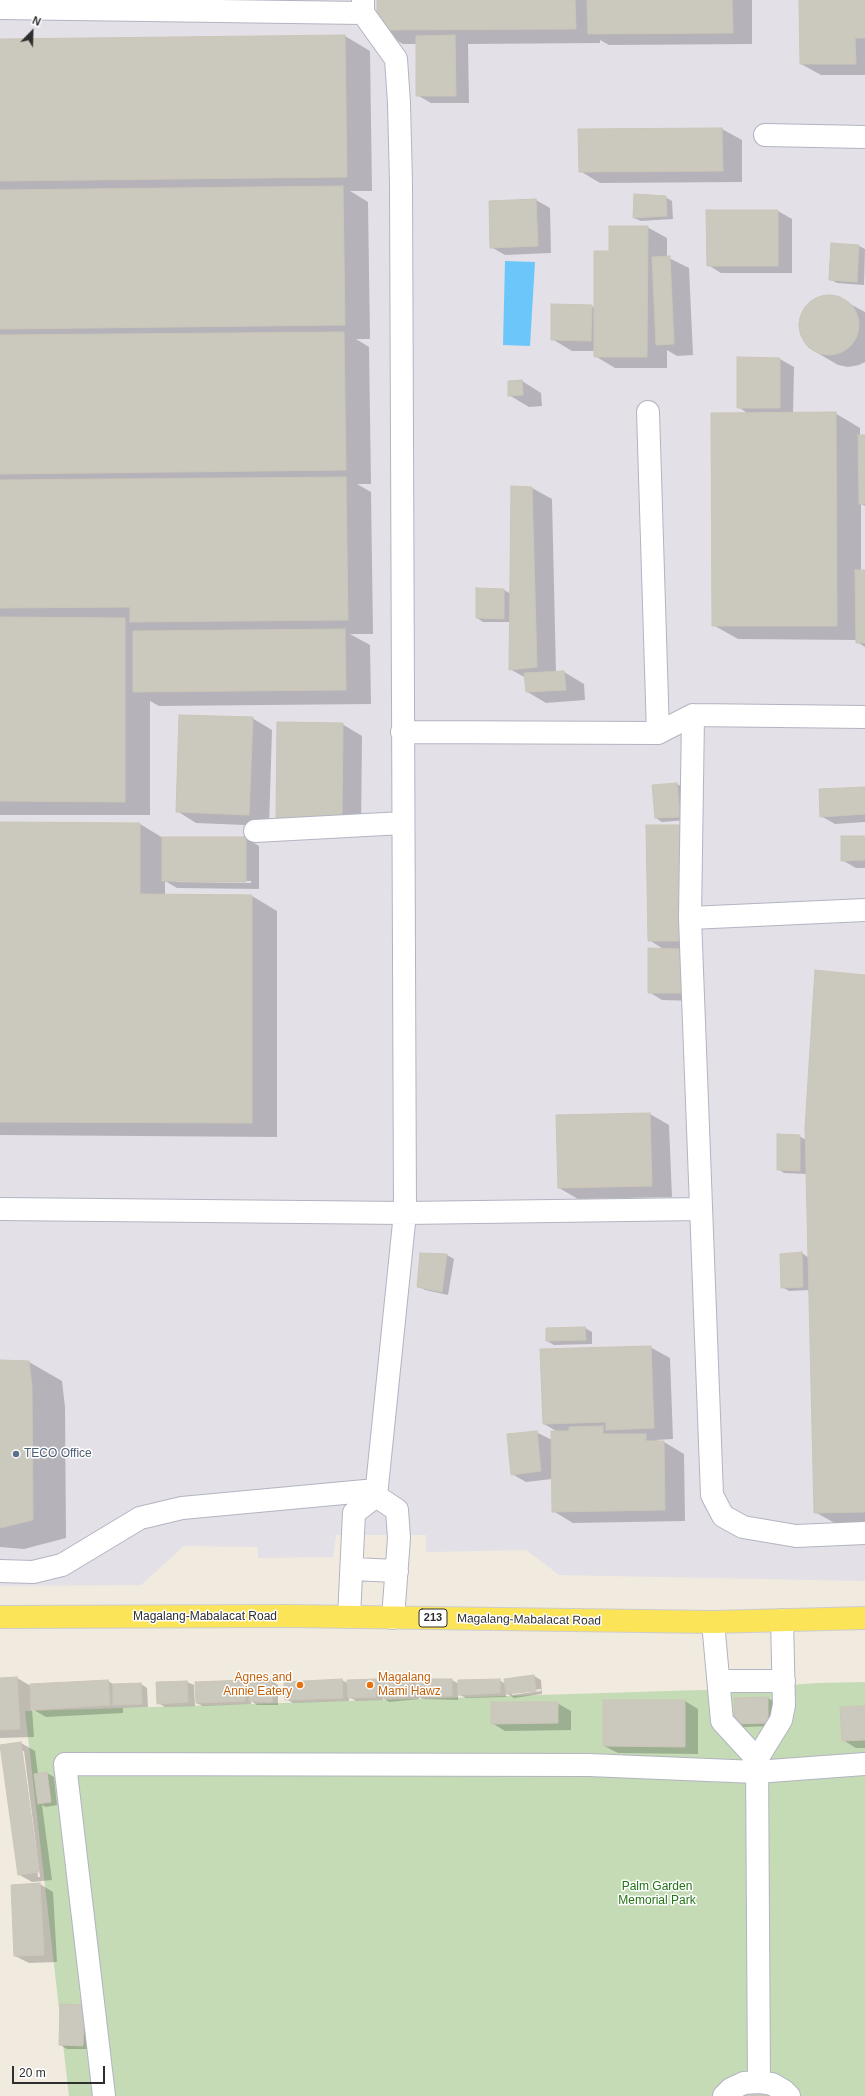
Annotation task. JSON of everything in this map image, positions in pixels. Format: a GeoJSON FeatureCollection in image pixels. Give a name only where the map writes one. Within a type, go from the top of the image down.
{"type":"FeatureCollection","features":[{"type":"Feature","properties":{"kind":"main road","name":"Magalang-Mabalacat Road"},"geometry":{"type":"LineString","coordinates":[[0,1617],[349,1617],[713,1622],[865,1618]]}},
{"type":"Feature","properties":{"kind":"lane"},"geometry":{"type":"LineString","coordinates":[[0,8],[49,4],[363,7],[396,59],[399,103],[401,183],[405,1213],[376,1493],[354,1513],[349,1617]]}},
{"type":"Feature","properties":{"kind":"lane"},"geometry":{"type":"LineString","coordinates":[[765,135],[865,137]]}},
{"type":"Feature","properties":{"kind":"lane"},"geometry":{"type":"LineString","coordinates":[[648,412],[658,733]]}},
{"type":"Feature","properties":{"kind":"lane"},"geometry":{"type":"LineString","coordinates":[[402,732],[658,733],[693,715],[865,717]]}},
{"type":"Feature","properties":{"kind":"lane"},"geometry":{"type":"LineString","coordinates":[[693,715],[690,918],[712,1495],[723,1516],[743,1527],[796,1536],[865,1533]]}},
{"type":"Feature","properties":{"kind":"lane"},"geometry":{"type":"LineString","coordinates":[[255,831],[403,824]]}},
{"type":"Feature","properties":{"kind":"lane"},"geometry":{"type":"LineString","coordinates":[[690,918],[865,910]]}},
{"type":"Feature","properties":{"kind":"lane"},"geometry":{"type":"LineString","coordinates":[[0,1209],[405,1213],[701,1209]]}},
{"type":"Feature","properties":{"kind":"lane"},"geometry":{"type":"LineString","coordinates":[[0,1570],[33,1572],[62,1565],[140,1518],[182,1508],[376,1493],[397,1510],[399,1538],[393,1618]]}},
{"type":"Feature","properties":{"kind":"lane"},"geometry":{"type":"LineString","coordinates":[[352,1569],[397,1571]]}},
{"type":"Feature","properties":{"kind":"lane"},"geometry":{"type":"LineString","coordinates":[[759,2082],[756,1766],[781,1720],[784,1705],[782,1620]]}},
{"type":"Feature","properties":{"kind":"lane"},"geometry":{"type":"LineString","coordinates":[[713,1622],[722,1721],[756,1766]]}},
{"type":"Feature","properties":{"kind":"lane"},"geometry":{"type":"LineString","coordinates":[[719,1680],[784,1680]]}},
{"type":"Feature","properties":{"kind":"lane"},"geometry":{"type":"LineString","coordinates":[[104,2096],[64,1764],[756,1766],[865,1764]]}},
{"type":"Feature","properties":{"kind":"lane"},"geometry":{"type":"LineString","coordinates":[[724,2096],[731,2090],[744,2083],[759,2082],[772,2084],[784,2091],[788,2096]]}},
{"type":"Feature","properties":{"kind":"shaded area"},"geometry":{"type":"Polygon","coordinates":[[[0,0],[865,0],[865,1581],[559,1575],[526,1550],[426,1552],[426,1535],[336,1535],[333,1557],[258,1558],[258,1547],[184,1546],[141,1585],[0,1586],[0,0]]]}},
{"type":"Feature","properties":{"kind":"green space","name":"Palm Garden Memorial Park"},"geometry":{"type":"Polygon","coordinates":[[[865,1682],[865,2096],[69,2096],[25,1711],[733,1689],[818,1683],[865,1682]]]}},
{"type":"Feature","properties":{"kind":"water"},"geometry":{"type":"Polygon","coordinates":[[[505,261],[535,262],[530,346],[503,345],[505,261]]]}},
{"type":"Feature","properties":{"kind":"building"},"geometry":{"type":"Polygon","coordinates":[[[377,0],[575,0],[576,29],[377,30],[377,0]]]}},
{"type":"Feature","properties":{"kind":"building"},"geometry":{"type":"Polygon","coordinates":[[[587,0],[732,0],[733,33],[588,34],[587,0]]]}},
{"type":"Feature","properties":{"kind":"building"},"geometry":{"type":"Polygon","coordinates":[[[799,0],[865,0],[865,38],[855,38],[856,64],[800,64],[799,0]]]}},
{"type":"Feature","properties":{"kind":"building"},"geometry":{"type":"Polygon","coordinates":[[[345,35],[347,177],[0,181],[0,39],[345,35]]]}},
{"type":"Feature","properties":{"kind":"building"},"geometry":{"type":"Polygon","coordinates":[[[455,35],[456,96],[416,96],[416,36],[455,35]]]}},
{"type":"Feature","properties":{"kind":"building"},"geometry":{"type":"Polygon","coordinates":[[[722,128],[723,171],[579,172],[578,129],[722,128]]]}},
{"type":"Feature","properties":{"kind":"building"},"geometry":{"type":"Polygon","coordinates":[[[343,186],[345,325],[0,329],[0,190],[343,186]]]}},
{"type":"Feature","properties":{"kind":"building"},"geometry":{"type":"Polygon","coordinates":[[[634,194],[666,196],[667,216],[633,218],[634,194]]]}},
{"type":"Feature","properties":{"kind":"building"},"geometry":{"type":"Polygon","coordinates":[[[536,199],[538,246],[490,248],[489,201],[536,199]]]}},
{"type":"Feature","properties":{"kind":"building"},"geometry":{"type":"Polygon","coordinates":[[[706,210],[778,210],[778,266],[707,266],[706,210]]]}},
{"type":"Feature","properties":{"kind":"building"},"geometry":{"type":"Polygon","coordinates":[[[609,226],[648,226],[647,357],[594,357],[594,251],[609,251],[609,226]]]}},
{"type":"Feature","properties":{"kind":"building"},"geometry":{"type":"Polygon","coordinates":[[[831,243],[859,245],[857,282],[829,280],[831,243]]]}},
{"type":"Feature","properties":{"kind":"building"},"geometry":{"type":"Polygon","coordinates":[[[670,256],[674,344],[656,345],[652,257],[670,256]]]}},
{"type":"Feature","properties":{"kind":"building"},"geometry":{"type":"Polygon","coordinates":[[[823,295],[835,295],[846,300],[854,308],[859,319],[857,337],[846,350],[835,355],[823,355],[812,350],[804,342],[799,331],[799,319],[804,308],[812,300],[823,295]]]}},
{"type":"Feature","properties":{"kind":"building"},"geometry":{"type":"Polygon","coordinates":[[[551,304],[592,305],[591,341],[551,340],[551,304]]]}},
{"type":"Feature","properties":{"kind":"building"},"geometry":{"type":"Polygon","coordinates":[[[344,332],[346,470],[0,474],[0,335],[344,332]]]}},
{"type":"Feature","properties":{"kind":"building"},"geometry":{"type":"Polygon","coordinates":[[[737,357],[780,358],[780,408],[737,408],[737,357]]]}},
{"type":"Feature","properties":{"kind":"building"},"geometry":{"type":"Polygon","coordinates":[[[522,380],[523,395],[508,396],[508,381],[522,380]]]}},
{"type":"Feature","properties":{"kind":"building"},"geometry":{"type":"Polygon","coordinates":[[[836,412],[837,626],[712,626],[711,413],[836,412]]]}},
{"type":"Feature","properties":{"kind":"building"},"geometry":{"type":"Polygon","coordinates":[[[858,435],[865,435],[865,504],[859,504],[858,435]]]}},
{"type":"Feature","properties":{"kind":"building"},"geometry":{"type":"Polygon","coordinates":[[[346,477],[348,620],[130,622],[130,607],[0,608],[0,480],[346,477]]]}},
{"type":"Feature","properties":{"kind":"building"},"geometry":{"type":"Polygon","coordinates":[[[511,486],[532,487],[537,667],[509,670],[511,486]]]}},
{"type":"Feature","properties":{"kind":"building"},"geometry":{"type":"Polygon","coordinates":[[[855,570],[865,570],[865,643],[856,643],[855,570]]]}},
{"type":"Feature","properties":{"kind":"building"},"geometry":{"type":"Polygon","coordinates":[[[476,588],[504,589],[504,619],[476,618],[476,588]]]}},
{"type":"Feature","properties":{"kind":"building"},"geometry":{"type":"Polygon","coordinates":[[[0,617],[125,618],[125,802],[0,801],[0,617]]]}},
{"type":"Feature","properties":{"kind":"building"},"geometry":{"type":"Polygon","coordinates":[[[345,629],[346,690],[133,692],[133,631],[345,629]]]}},
{"type":"Feature","properties":{"kind":"building"},"geometry":{"type":"Polygon","coordinates":[[[564,671],[566,690],[526,692],[524,673],[564,671]]]}},
{"type":"Feature","properties":{"kind":"building"},"geometry":{"type":"Polygon","coordinates":[[[179,715],[253,717],[249,815],[176,812],[179,715]]]}},
{"type":"Feature","properties":{"kind":"building"},"geometry":{"type":"Polygon","coordinates":[[[277,722],[343,723],[342,821],[276,820],[277,722]]]}},
{"type":"Feature","properties":{"kind":"building"},"geometry":{"type":"Polygon","coordinates":[[[677,783],[680,817],[655,818],[652,785],[677,783]]]}},
{"type":"Feature","properties":{"kind":"building"},"geometry":{"type":"Polygon","coordinates":[[[865,787],[865,814],[820,817],[819,789],[865,787]]]}},
{"type":"Feature","properties":{"kind":"building"},"geometry":{"type":"Polygon","coordinates":[[[0,822],[140,823],[140,894],[252,895],[252,1123],[0,1122],[0,822]]]}},
{"type":"Feature","properties":{"kind":"building"},"geometry":{"type":"Polygon","coordinates":[[[646,825],[683,825],[685,941],[648,941],[646,825]]]}},
{"type":"Feature","properties":{"kind":"building"},"geometry":{"type":"Polygon","coordinates":[[[841,836],[865,836],[865,860],[841,861],[841,836]]]}},
{"type":"Feature","properties":{"kind":"building"},"geometry":{"type":"Polygon","coordinates":[[[162,837],[246,837],[246,882],[162,881],[162,837]]]}},
{"type":"Feature","properties":{"kind":"building"},"geometry":{"type":"Polygon","coordinates":[[[648,948],[683,949],[682,993],[648,993],[648,948]]]}},
{"type":"Feature","properties":{"kind":"building"},"geometry":{"type":"Polygon","coordinates":[[[815,970],[865,975],[865,1512],[814,1513],[805,1128],[815,970]]]}},
{"type":"Feature","properties":{"kind":"building"},"geometry":{"type":"Polygon","coordinates":[[[650,1113],[652,1186],[558,1188],[556,1115],[650,1113]]]}},
{"type":"Feature","properties":{"kind":"building"},"geometry":{"type":"Polygon","coordinates":[[[777,1134],[800,1135],[800,1171],[777,1170],[777,1134]]]}},
{"type":"Feature","properties":{"kind":"building"},"geometry":{"type":"Polygon","coordinates":[[[802,1252],[803,1287],[781,1288],[780,1254],[802,1252]]]}},
{"type":"Feature","properties":{"kind":"building"},"geometry":{"type":"Polygon","coordinates":[[[420,1253],[447,1254],[442,1292],[417,1287],[420,1253]]]}},
{"type":"Feature","properties":{"kind":"building"},"geometry":{"type":"Polygon","coordinates":[[[585,1327],[586,1340],[546,1341],[546,1328],[585,1327]]]}},
{"type":"Feature","properties":{"kind":"building"},"geometry":{"type":"Polygon","coordinates":[[[651,1346],[654,1428],[606,1430],[606,1422],[543,1424],[540,1349],[651,1346]]]}},
{"type":"Feature","properties":{"kind":"building","name":"TECO Office"},"geometry":{"type":"Polygon","coordinates":[[[0,1360],[29,1361],[32,1387],[33,1520],[0,1528],[0,1360]]]}},
{"type":"Feature","properties":{"kind":"building"},"geometry":{"type":"Polygon","coordinates":[[[603,1426],[603,1434],[646,1434],[646,1441],[664,1441],[665,1510],[552,1512],[551,1431],[569,1431],[569,1427],[603,1426]]]}},
{"type":"Feature","properties":{"kind":"building"},"geometry":{"type":"Polygon","coordinates":[[[537,1431],[541,1471],[511,1475],[507,1434],[537,1431]]]}},
{"type":"Feature","properties":{"kind":"building"},"geometry":{"type":"Polygon","coordinates":[[[534,1675],[536,1691],[506,1694],[504,1679],[534,1675]]]}},
{"type":"Feature","properties":{"kind":"building"},"geometry":{"type":"Polygon","coordinates":[[[17,1677],[20,1729],[0,1730],[0,1678],[17,1677]]]}},
{"type":"Feature","properties":{"kind":"building"},"geometry":{"type":"Polygon","coordinates":[[[412,1677],[413,1696],[382,1698],[380,1679],[412,1677]]]}},
{"type":"Feature","properties":{"kind":"building"},"geometry":{"type":"Polygon","coordinates":[[[342,1679],[343,1698],[285,1700],[284,1682],[342,1679]]]}},
{"type":"Feature","properties":{"kind":"building"},"geometry":{"type":"Polygon","coordinates":[[[376,1679],[376,1697],[348,1698],[347,1680],[376,1679]]]}},
{"type":"Feature","properties":{"kind":"building"},"geometry":{"type":"Polygon","coordinates":[[[416,1679],[452,1679],[452,1696],[416,1696],[416,1679]]]}},
{"type":"Feature","properties":{"kind":"building"},"geometry":{"type":"Polygon","coordinates":[[[500,1679],[500,1693],[458,1695],[458,1680],[500,1679]]]}},
{"type":"Feature","properties":{"kind":"building"},"geometry":{"type":"Polygon","coordinates":[[[108,1680],[110,1705],[31,1710],[30,1684],[108,1680]]]}},
{"type":"Feature","properties":{"kind":"building"},"geometry":{"type":"Polygon","coordinates":[[[244,1680],[245,1701],[196,1703],[195,1682],[244,1680]]]}},
{"type":"Feature","properties":{"kind":"building"},"geometry":{"type":"Polygon","coordinates":[[[249,1680],[272,1680],[272,1702],[249,1701],[249,1680]]]}},
{"type":"Feature","properties":{"kind":"building"},"geometry":{"type":"Polygon","coordinates":[[[187,1681],[188,1702],[157,1704],[156,1682],[187,1681]]]}},
{"type":"Feature","properties":{"kind":"building"},"geometry":{"type":"Polygon","coordinates":[[[141,1683],[142,1704],[113,1705],[113,1684],[141,1683]]]}},
{"type":"Feature","properties":{"kind":"building"},"geometry":{"type":"Polygon","coordinates":[[[768,1697],[768,1723],[735,1724],[734,1698],[768,1697]]]}},
{"type":"Feature","properties":{"kind":"building"},"geometry":{"type":"Polygon","coordinates":[[[603,1700],[685,1700],[685,1747],[603,1746],[603,1700]]]}},
{"type":"Feature","properties":{"kind":"building"},"geometry":{"type":"Polygon","coordinates":[[[491,1702],[558,1702],[558,1723],[491,1724],[491,1702]]]}},
{"type":"Feature","properties":{"kind":"building"},"geometry":{"type":"Polygon","coordinates":[[[865,1706],[865,1740],[842,1741],[840,1707],[865,1706]]]}},
{"type":"Feature","properties":{"kind":"building"},"geometry":{"type":"Polygon","coordinates":[[[21,1742],[39,1872],[18,1875],[0,1745],[21,1742]]]}},
{"type":"Feature","properties":{"kind":"building"},"geometry":{"type":"Polygon","coordinates":[[[47,1772],[51,1802],[38,1804],[34,1774],[47,1772]]]}},
{"type":"Feature","properties":{"kind":"building"},"geometry":{"type":"Polygon","coordinates":[[[40,1883],[44,1955],[14,1956],[11,1885],[40,1883]]]}},
{"type":"Feature","properties":{"kind":"building"},"geometry":{"type":"Polygon","coordinates":[[[60,2004],[85,2005],[83,2046],[59,2045],[60,2004]]]}},
{"type":"Feature","properties":{"kind":"building"},"geometry":{"type":"Polygon","coordinates":[[[754,2088],[776,2096],[737,2096],[754,2088]]]}},
{"type":"Feature","properties":{"kind":"place","name":"TECO Office"},"geometry":{"type":"Point","coordinates":[16,1454]}},
{"type":"Feature","properties":{"kind":"place","name":"Agnes and Annie Eatery"},"geometry":{"type":"Point","coordinates":[300,1685]}},
{"type":"Feature","properties":{"kind":"place","name":"Magalang Mami Hawz"},"geometry":{"type":"Point","coordinates":[370,1685]}}]}
